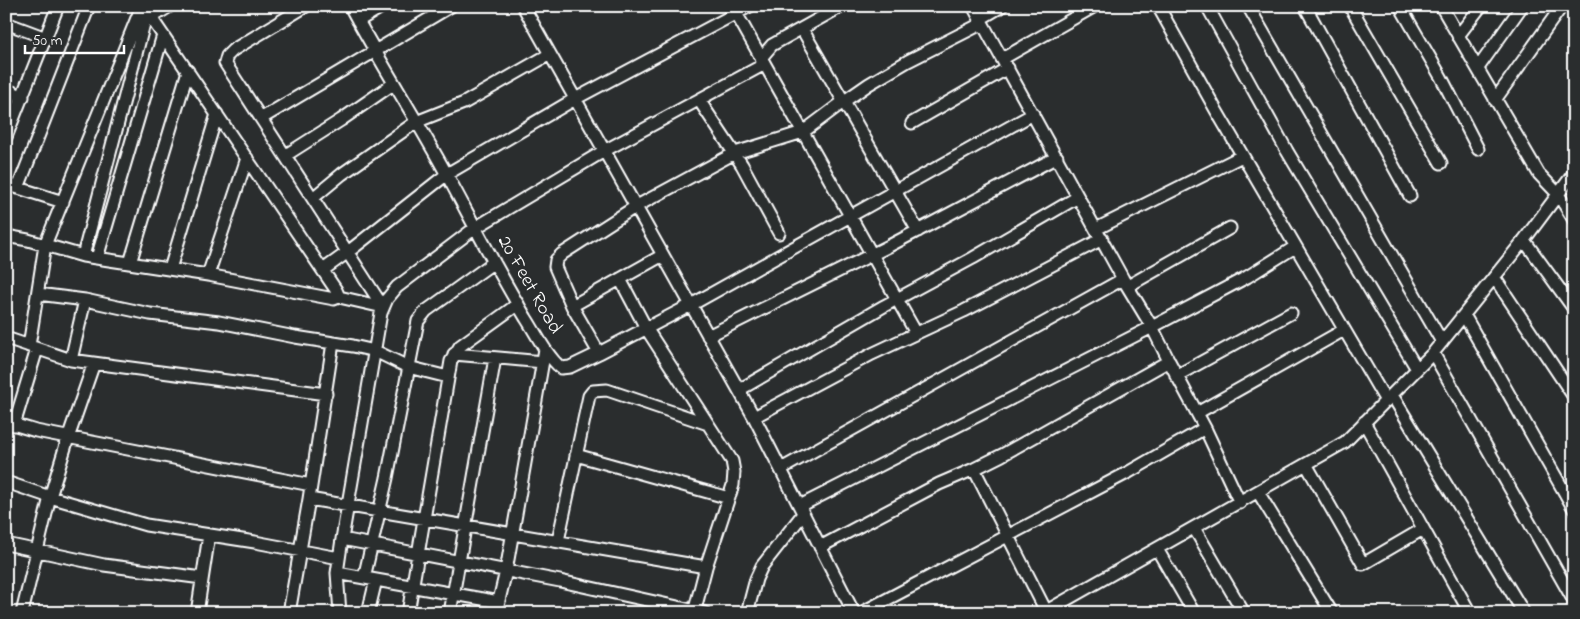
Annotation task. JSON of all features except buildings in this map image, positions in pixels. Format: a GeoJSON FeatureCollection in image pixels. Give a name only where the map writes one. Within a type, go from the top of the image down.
{"type":"FeatureCollection","features":[{"type":"Feature","properties":{"kind":"street"},"geometry":{"type":"LineString","coordinates":[[7,134],[58,6]]}},
{"type":"Feature","properties":{"kind":"street"},"geometry":{"type":"LineString","coordinates":[[18,188],[90,6]]}},
{"type":"Feature","properties":{"kind":"street"},"geometry":{"type":"LineString","coordinates":[[170,6],[144,14],[46,245],[38,294],[33,347],[10,423],[68,438],[311,485]]}},
{"type":"Feature","properties":{"kind":"street"},"geometry":{"type":"LineString","coordinates":[[306,6],[233,50],[227,56],[225,63],[384,307]]}},
{"type":"Feature","properties":{"kind":"street","name":"20 Feet Road"},"geometry":{"type":"LineString","coordinates":[[350,6],[545,349],[498,608]]}},
{"type":"Feature","properties":{"kind":"street"},"geometry":{"type":"LineString","coordinates":[[358,21],[383,6]]}},
{"type":"Feature","properties":{"kind":"street"},"geometry":{"type":"LineString","coordinates":[[262,118],[450,6]]}},
{"type":"Feature","properties":{"kind":"street"},"geometry":{"type":"LineString","coordinates":[[523,6],[754,417],[854,613]]}},
{"type":"Feature","properties":{"kind":"street"},"geometry":{"type":"LineString","coordinates":[[323,270],[447,174],[575,99],[734,10],[750,6]]}},
{"type":"Feature","properties":{"kind":"street"},"geometry":{"type":"LineString","coordinates":[[761,58],[772,45],[842,6]]}},
{"type":"Feature","properties":{"kind":"street"},"geometry":{"type":"LineString","coordinates":[[973,6],[1152,327],[1176,376],[1205,428],[1240,502]]}},
{"type":"Feature","properties":{"kind":"street"},"geometry":{"type":"LineString","coordinates":[[599,353],[572,306],[555,267],[556,260],[562,254],[635,207],[735,153],[803,132],[842,102],[908,61],[979,25],[980,19],[1002,6]]}},
{"type":"Feature","properties":{"kind":"street"},"geometry":{"type":"LineString","coordinates":[[912,123],[1095,6]]}},
{"type":"Feature","properties":{"kind":"street"},"geometry":{"type":"LineString","coordinates":[[1158,6],[1242,156],[1344,330],[1524,613]]}},
{"type":"Feature","properties":{"kind":"street"},"geometry":{"type":"LineString","coordinates":[[1207,6],[1287,151],[1417,370]]}},
{"type":"Feature","properties":{"kind":"street"},"geometry":{"type":"LineString","coordinates":[[1248,6],[1442,342]]}},
{"type":"Feature","properties":{"kind":"street"},"geometry":{"type":"LineString","coordinates":[[1305,6],[1410,196]]}},
{"type":"Feature","properties":{"kind":"street"},"geometry":{"type":"LineString","coordinates":[[1350,6],[1441,163]]}},
{"type":"Feature","properties":{"kind":"street"},"geometry":{"type":"LineString","coordinates":[[1400,6],[1441,77],[1478,149]]}},
{"type":"Feature","properties":{"kind":"street"},"geometry":{"type":"LineString","coordinates":[[1441,6],[1539,174],[1558,194],[1574,220]]}},
{"type":"Feature","properties":{"kind":"street"},"geometry":{"type":"LineString","coordinates":[[1458,36],[1481,6]]}},
{"type":"Feature","properties":{"kind":"street"},"geometry":{"type":"LineString","coordinates":[[1478,68],[1522,6]]}},
{"type":"Feature","properties":{"kind":"street"},"geometry":{"type":"LineString","coordinates":[[1495,100],[1562,6]]}},
{"type":"Feature","properties":{"kind":"street"},"geometry":{"type":"LineString","coordinates":[[734,10],[916,333]]}},
{"type":"Feature","properties":{"kind":"street"},"geometry":{"type":"LineString","coordinates":[[144,14],[163,35],[188,71],[323,270],[338,296]]}},
{"type":"Feature","properties":{"kind":"street"},"geometry":{"type":"LineString","coordinates":[[83,256],[144,14]]}},
{"type":"Feature","properties":{"kind":"street"},"geometry":{"type":"LineString","coordinates":[[6,23],[46,38]]}},
{"type":"Feature","properties":{"kind":"street"},"geometry":{"type":"LineString","coordinates":[[802,29],[842,102],[918,231]]}},
{"type":"Feature","properties":{"kind":"street"},"geometry":{"type":"LineString","coordinates":[[97,258],[163,35]]}},
{"type":"Feature","properties":{"kind":"street"},"geometry":{"type":"LineString","coordinates":[[312,198],[342,174],[416,122],[464,103],[550,54]]}},
{"type":"Feature","properties":{"kind":"street"},"geometry":{"type":"LineString","coordinates":[[340,613],[337,573],[339,558],[381,313],[397,287],[475,228],[604,151],[763,65],[761,58]]}},
{"type":"Feature","properties":{"kind":"street"},"geometry":{"type":"LineString","coordinates":[[130,263],[188,71]]}},
{"type":"Feature","properties":{"kind":"street"},"geometry":{"type":"LineString","coordinates":[[286,155],[342,120],[393,84]]}},
{"type":"Feature","properties":{"kind":"street"},"geometry":{"type":"LineString","coordinates":[[6,89],[23,97]]}},
{"type":"Feature","properties":{"kind":"street"},"geometry":{"type":"LineString","coordinates":[[699,100],[735,153],[779,233]]}},
{"type":"Feature","properties":{"kind":"street"},"geometry":{"type":"LineString","coordinates":[[170,269],[217,114]]}},
{"type":"Feature","properties":{"kind":"street"},"geometry":{"type":"LineString","coordinates":[[545,349],[561,368],[570,367],[691,305],[1033,114]]}},
{"type":"Feature","properties":{"kind":"street"},"geometry":{"type":"LineString","coordinates":[[754,417],[916,333],[964,311],[1099,234],[1242,156]]}},
{"type":"Feature","properties":{"kind":"street"},"geometry":{"type":"LineString","coordinates":[[708,336],[918,231],[1057,157]]}},
{"type":"Feature","properties":{"kind":"street"},"geometry":{"type":"LineString","coordinates":[[208,275],[247,158]]}},
{"type":"Feature","properties":{"kind":"street"},"geometry":{"type":"LineString","coordinates":[[974,469],[1045,612],[1345,442],[1433,353],[1524,240],[1574,173]]}},
{"type":"Feature","properties":{"kind":"street"},"geometry":{"type":"LineString","coordinates":[[6,184],[63,202]]}},
{"type":"Feature","properties":{"kind":"street"},"geometry":{"type":"LineString","coordinates":[[739,390],[897,298],[973,258],[1078,196]]}},
{"type":"Feature","properties":{"kind":"street"},"geometry":{"type":"LineString","coordinates":[[781,469],[1126,282],[1230,228]]}},
{"type":"Feature","properties":{"kind":"street"},"geometry":{"type":"LineString","coordinates":[[7,237],[46,245],[83,256],[208,275],[334,299],[338,296],[384,307]]}},
{"type":"Feature","properties":{"kind":"street"},"geometry":{"type":"LineString","coordinates":[[1524,240],[1574,309]]}},
{"type":"Feature","properties":{"kind":"street"},"geometry":{"type":"LineString","coordinates":[[747,613],[756,579],[762,566],[801,510],[1247,277],[1295,247]]}},
{"type":"Feature","properties":{"kind":"street"},"geometry":{"type":"LineString","coordinates":[[572,306],[663,255]]}},
{"type":"Feature","properties":{"kind":"street"},"geometry":{"type":"LineString","coordinates":[[368,613],[373,588],[370,579],[371,545],[418,321],[426,311],[494,262]]}},
{"type":"Feature","properties":{"kind":"street"},"geometry":{"type":"LineString","coordinates":[[1494,277],[1574,397]]}},
{"type":"Feature","properties":{"kind":"street"},"geometry":{"type":"LineString","coordinates":[[342,539],[506,571],[651,607],[698,612],[706,567],[733,485],[734,472],[732,461],[646,328],[620,279]]}},
{"type":"Feature","properties":{"kind":"street"},"geometry":{"type":"LineString","coordinates":[[38,294],[85,300],[150,314],[219,322],[375,351],[408,367],[448,377]]}},
{"type":"Feature","properties":{"kind":"street"},"geometry":{"type":"LineString","coordinates":[[71,360],[85,300]]}},
{"type":"Feature","properties":{"kind":"street"},"geometry":{"type":"LineString","coordinates":[[408,613],[451,361],[460,346],[518,304]]}},
{"type":"Feature","properties":{"kind":"street"},"geometry":{"type":"LineString","coordinates":[[1176,376],[1291,313]]}},
{"type":"Feature","properties":{"kind":"street"},"geometry":{"type":"LineString","coordinates":[[1464,315],[1574,509]]}},
{"type":"Feature","properties":{"kind":"street"},"geometry":{"type":"LineString","coordinates":[[1197,413],[1344,330]]}},
{"type":"Feature","properties":{"kind":"street"},"geometry":{"type":"LineString","coordinates":[[6,338],[71,360],[326,394]]}},
{"type":"Feature","properties":{"kind":"street"},"geometry":{"type":"LineString","coordinates":[[289,613],[333,343]]}},
{"type":"Feature","properties":{"kind":"street"},"geometry":{"type":"LineString","coordinates":[[1433,353],[1574,601]]}},
{"type":"Feature","properties":{"kind":"street"},"geometry":{"type":"LineString","coordinates":[[454,354],[543,362]]}},
{"type":"Feature","properties":{"kind":"street"},"geometry":{"type":"LineString","coordinates":[[450,613],[495,358]]}},
{"type":"Feature","properties":{"kind":"street"},"geometry":{"type":"LineString","coordinates":[[820,546],[939,484],[974,469],[1169,362]]}},
{"type":"Feature","properties":{"kind":"street"},"geometry":{"type":"LineString","coordinates":[[22,613],[50,497],[94,363]]}},
{"type":"Feature","properties":{"kind":"street"},"geometry":{"type":"LineString","coordinates":[[558,541],[589,396],[593,391],[598,389],[607,390],[708,424]]}},
{"type":"Feature","properties":{"kind":"street"},"geometry":{"type":"LineString","coordinates":[[1364,422],[1470,613]]}},
{"type":"Feature","properties":{"kind":"street"},"geometry":{"type":"LineString","coordinates":[[861,613],[1129,472],[1205,428]]}},
{"type":"Feature","properties":{"kind":"street"},"geometry":{"type":"LineString","coordinates":[[576,455],[729,498]]}},
{"type":"Feature","properties":{"kind":"street"},"geometry":{"type":"LineString","coordinates":[[1306,464],[1363,564],[1424,529]]}},
{"type":"Feature","properties":{"kind":"street"},"geometry":{"type":"LineString","coordinates":[[6,482],[146,525],[339,558]]}},
{"type":"Feature","properties":{"kind":"street"},"geometry":{"type":"LineString","coordinates":[[1258,492],[1332,613]]}},
{"type":"Feature","properties":{"kind":"street"},"geometry":{"type":"LineString","coordinates":[[309,499],[706,567]]}},
{"type":"Feature","properties":{"kind":"street"},"geometry":{"type":"LineString","coordinates":[[1194,528],[1244,613]]}},
{"type":"Feature","properties":{"kind":"street"},"geometry":{"type":"LineString","coordinates":[[197,613],[209,535]]}},
{"type":"Feature","properties":{"kind":"street"},"geometry":{"type":"LineString","coordinates":[[6,544],[104,565],[202,578]]}},
{"type":"Feature","properties":{"kind":"street"},"geometry":{"type":"LineString","coordinates":[[1157,549],[1194,613]]}},
{"type":"Feature","properties":{"kind":"street"},"geometry":{"type":"LineString","coordinates":[[337,573],[453,594],[498,608]]}}]}
